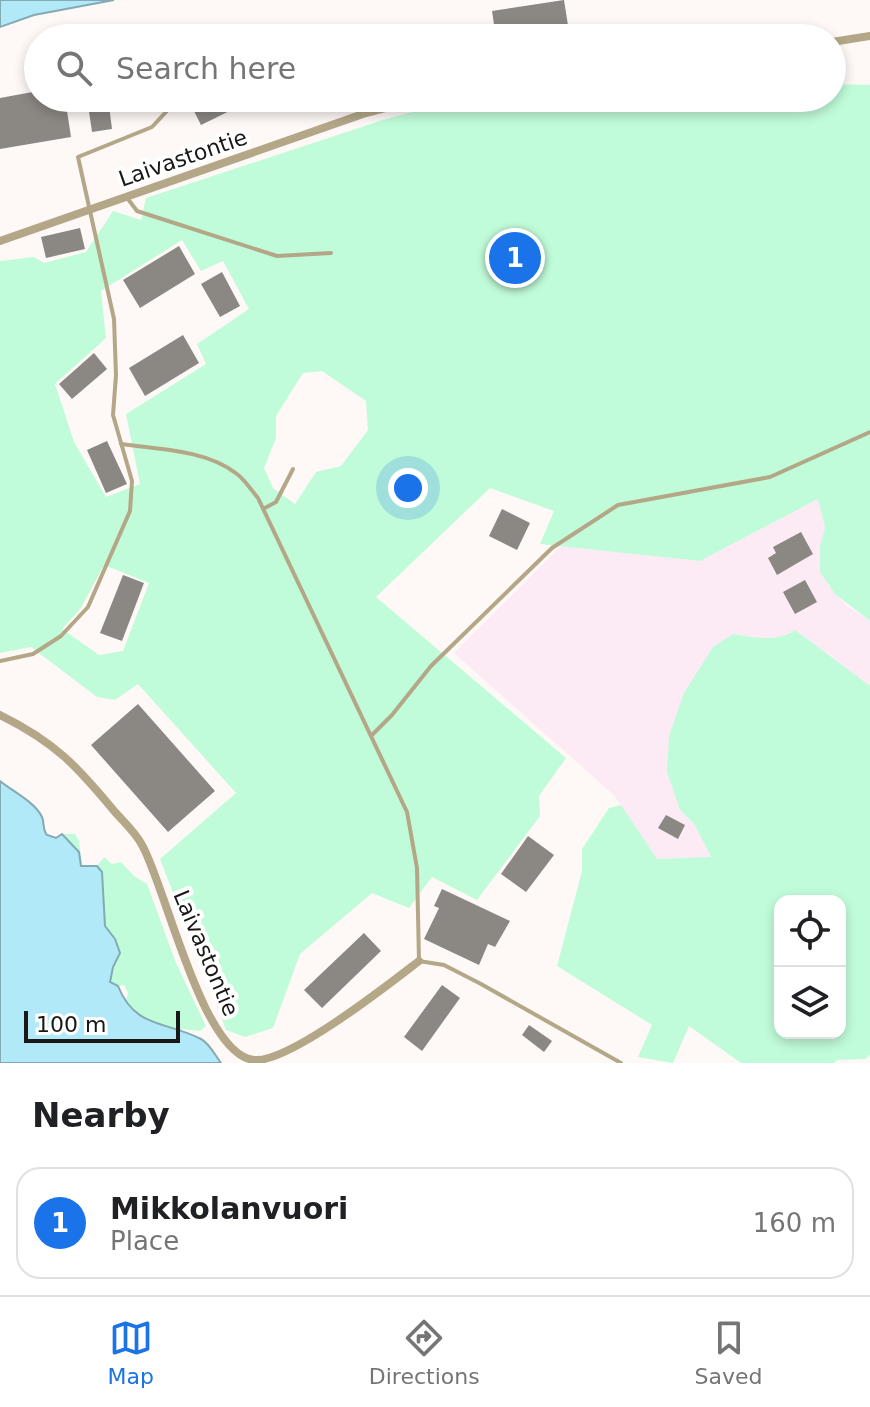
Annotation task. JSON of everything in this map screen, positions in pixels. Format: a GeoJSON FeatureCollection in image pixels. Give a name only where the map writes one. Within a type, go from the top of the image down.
{"type":"FeatureCollection","features":[{"type":"Feature","properties":{"kind":"street"},"geometry":{"type":"LineString","coordinates":[[846,40],[870,36]]}},
{"type":"Feature","properties":{"kind":"street","name":"Laivastontie"},"geometry":{"type":"LineString","coordinates":[[0,241],[371,112]]}},
{"type":"Feature","properties":{"kind":"street","name":"Laivastontie"},"geometry":{"type":"LineString","coordinates":[[0,715],[49,743],[73,762],[142,844],[194,979],[220,1035],[240,1056],[264,1061],[280,1056],[360,1005],[419,961]]}},
{"type":"Feature","properties":{"kind":"lane"},"geometry":{"type":"LineString","coordinates":[[0,661],[33,654],[61,636],[88,607],[130,511],[132,481],[113,415],[116,375],[114,319],[78,157],[152,127],[166,112]]}},
{"type":"Feature","properties":{"kind":"lane"},"geometry":{"type":"LineString","coordinates":[[126,197],[137,211],[277,256],[331,253]]}},
{"type":"Feature","properties":{"kind":"lane"},"geometry":{"type":"LineString","coordinates":[[371,736],[431,666],[543,557],[618,505],[770,477],[870,432]]}},
{"type":"Feature","properties":{"kind":"lane"},"geometry":{"type":"LineString","coordinates":[[121,444],[174,451],[212,461],[237,474],[258,498],[407,812],[417,868],[419,961],[444,965],[621,1063]]}},
{"type":"Feature","properties":{"kind":"lane"},"geometry":{"type":"LineString","coordinates":[[263,509],[276,502],[293,469]]}},
{"type":"Feature","properties":{"kind":"shaded area"},"geometry":{"type":"Polygon","coordinates":[[[818,499],[825,528],[820,546],[828,585],[846,605],[870,621],[870,686],[795,630],[785,637],[760,638],[733,634],[680,810],[694,824],[711,858],[657,859],[614,795],[454,653],[561,546],[700,561],[818,499]]]}},
{"type":"Feature","properties":{"kind":"green space"},"geometry":{"type":"Polygon","coordinates":[[[846,84],[870,85],[870,621],[835,594],[820,572],[820,545],[825,528],[818,499],[700,561],[540,544],[554,511],[490,488],[376,597],[566,758],[539,796],[540,816],[477,900],[432,877],[409,908],[372,893],[300,954],[273,1028],[245,1037],[226,1030],[160,859],[236,793],[138,684],[115,700],[97,697],[31,647],[0,653],[0,261],[34,257],[44,263],[86,252],[113,211],[141,220],[146,198],[413,112],[846,112],[846,84]],[[182,240],[101,291],[106,338],[55,384],[74,442],[106,497],[140,484],[126,414],[206,364],[197,344],[249,309],[223,261],[201,271],[182,240]],[[322,371],[303,373],[276,416],[276,438],[264,468],[273,488],[295,504],[316,472],[341,466],[368,430],[366,401],[322,371]],[[104,565],[81,608],[62,629],[99,655],[123,651],[149,583],[104,565]]]}},
{"type":"Feature","properties":{"kind":"green space"},"geometry":{"type":"Polygon","coordinates":[[[795,630],[870,686],[870,1055],[865,1059],[837,1060],[834,1063],[741,1063],[689,1026],[673,1063],[638,1057],[652,1025],[557,966],[582,871],[582,849],[609,808],[621,805],[657,859],[711,857],[694,824],[680,810],[667,772],[669,736],[684,693],[713,647],[733,634],[781,637],[795,630]]]}},
{"type":"Feature","properties":{"kind":"green space"},"geometry":{"type":"Polygon","coordinates":[[[43,819],[44,832],[56,838],[62,834],[75,834],[79,841],[82,866],[97,866],[104,857],[112,864],[121,862],[147,884],[176,963],[206,1026],[200,1031],[182,1029],[182,1032],[204,1040],[221,1063],[109,1018],[125,1003],[128,993],[124,985],[111,987],[42,850],[43,819]]]}},
{"type":"Feature","properties":{"kind":"water"},"geometry":{"type":"Polygon","coordinates":[[[0,0],[114,0],[34,15],[0,27],[0,0]]]}},
{"type":"Feature","properties":{"kind":"water"},"geometry":{"type":"Polygon","coordinates":[[[0,781],[39,812],[47,835],[56,838],[62,834],[79,852],[81,866],[97,866],[102,872],[105,926],[115,939],[120,953],[110,982],[118,986],[133,1010],[153,1022],[201,1039],[221,1063],[0,1063],[0,781]]]}},
{"type":"Feature","properties":{"kind":"building"},"geometry":{"type":"Polygon","coordinates":[[[564,0],[568,24],[494,24],[492,11],[564,0]]]}},
{"type":"Feature","properties":{"kind":"building"},"geometry":{"type":"Polygon","coordinates":[[[24,94],[24,112],[67,112],[71,137],[0,149],[0,98],[24,94]]]}},
{"type":"Feature","properties":{"kind":"building"},"geometry":{"type":"Polygon","coordinates":[[[89,112],[110,112],[112,129],[92,132],[89,112]]]}},
{"type":"Feature","properties":{"kind":"building"},"geometry":{"type":"Polygon","coordinates":[[[194,112],[227,112],[201,125],[194,112]]]}},
{"type":"Feature","properties":{"kind":"building"},"geometry":{"type":"Polygon","coordinates":[[[80,228],[85,249],[46,258],[41,237],[80,228]]]}},
{"type":"Feature","properties":{"kind":"building"},"geometry":{"type":"Polygon","coordinates":[[[179,246],[195,274],[140,308],[123,280],[179,246]]]}},
{"type":"Feature","properties":{"kind":"building"},"geometry":{"type":"Polygon","coordinates":[[[222,272],[240,306],[220,317],[201,284],[222,272]]]}},
{"type":"Feature","properties":{"kind":"building"},"geometry":{"type":"Polygon","coordinates":[[[183,335],[199,363],[145,396],[129,368],[183,335]]]}},
{"type":"Feature","properties":{"kind":"building"},"geometry":{"type":"Polygon","coordinates":[[[94,353],[107,369],[72,399],[59,384],[94,353]]]}},
{"type":"Feature","properties":{"kind":"building"},"geometry":{"type":"Polygon","coordinates":[[[107,441],[127,484],[106,493],[87,450],[107,441]]]}},
{"type":"Feature","properties":{"kind":"building"},"geometry":{"type":"Polygon","coordinates":[[[502,509],[530,523],[517,550],[489,536],[502,509]]]}},
{"type":"Feature","properties":{"kind":"building"},"geometry":{"type":"Polygon","coordinates":[[[801,532],[813,554],[777,575],[768,558],[776,553],[773,547],[801,532]]]}},
{"type":"Feature","properties":{"kind":"building"},"geometry":{"type":"Polygon","coordinates":[[[123,575],[144,583],[122,641],[100,633],[123,575]]]}},
{"type":"Feature","properties":{"kind":"building"},"geometry":{"type":"Polygon","coordinates":[[[805,580],[817,602],[795,614],[783,592],[805,580]]]}},
{"type":"Feature","properties":{"kind":"building"},"geometry":{"type":"Polygon","coordinates":[[[138,704],[215,791],[168,832],[91,745],[138,704]]]}},
{"type":"Feature","properties":{"kind":"building"},"geometry":{"type":"Polygon","coordinates":[[[666,815],[685,825],[678,839],[658,828],[666,815]]]}},
{"type":"Feature","properties":{"kind":"building"},"geometry":{"type":"Polygon","coordinates":[[[528,836],[554,855],[526,892],[501,874],[528,836]]]}},
{"type":"Feature","properties":{"kind":"building"},"geometry":{"type":"Polygon","coordinates":[[[442,889],[510,921],[495,947],[488,944],[479,965],[424,939],[439,908],[434,906],[442,889]]]}},
{"type":"Feature","properties":{"kind":"building"},"geometry":{"type":"Polygon","coordinates":[[[364,933],[381,951],[322,1008],[304,990],[364,933]]]}},
{"type":"Feature","properties":{"kind":"building"},"geometry":{"type":"Polygon","coordinates":[[[442,985],[460,998],[422,1051],[404,1037],[442,985]]]}},
{"type":"Feature","properties":{"kind":"building"},"geometry":{"type":"Polygon","coordinates":[[[529,1025],[552,1041],[544,1052],[522,1035],[529,1025]]]}},
{"type":"Feature","properties":{"kind":"place","name":"Mikkolanvuori"},"geometry":{"type":"Point","coordinates":[515,258]}}]}
